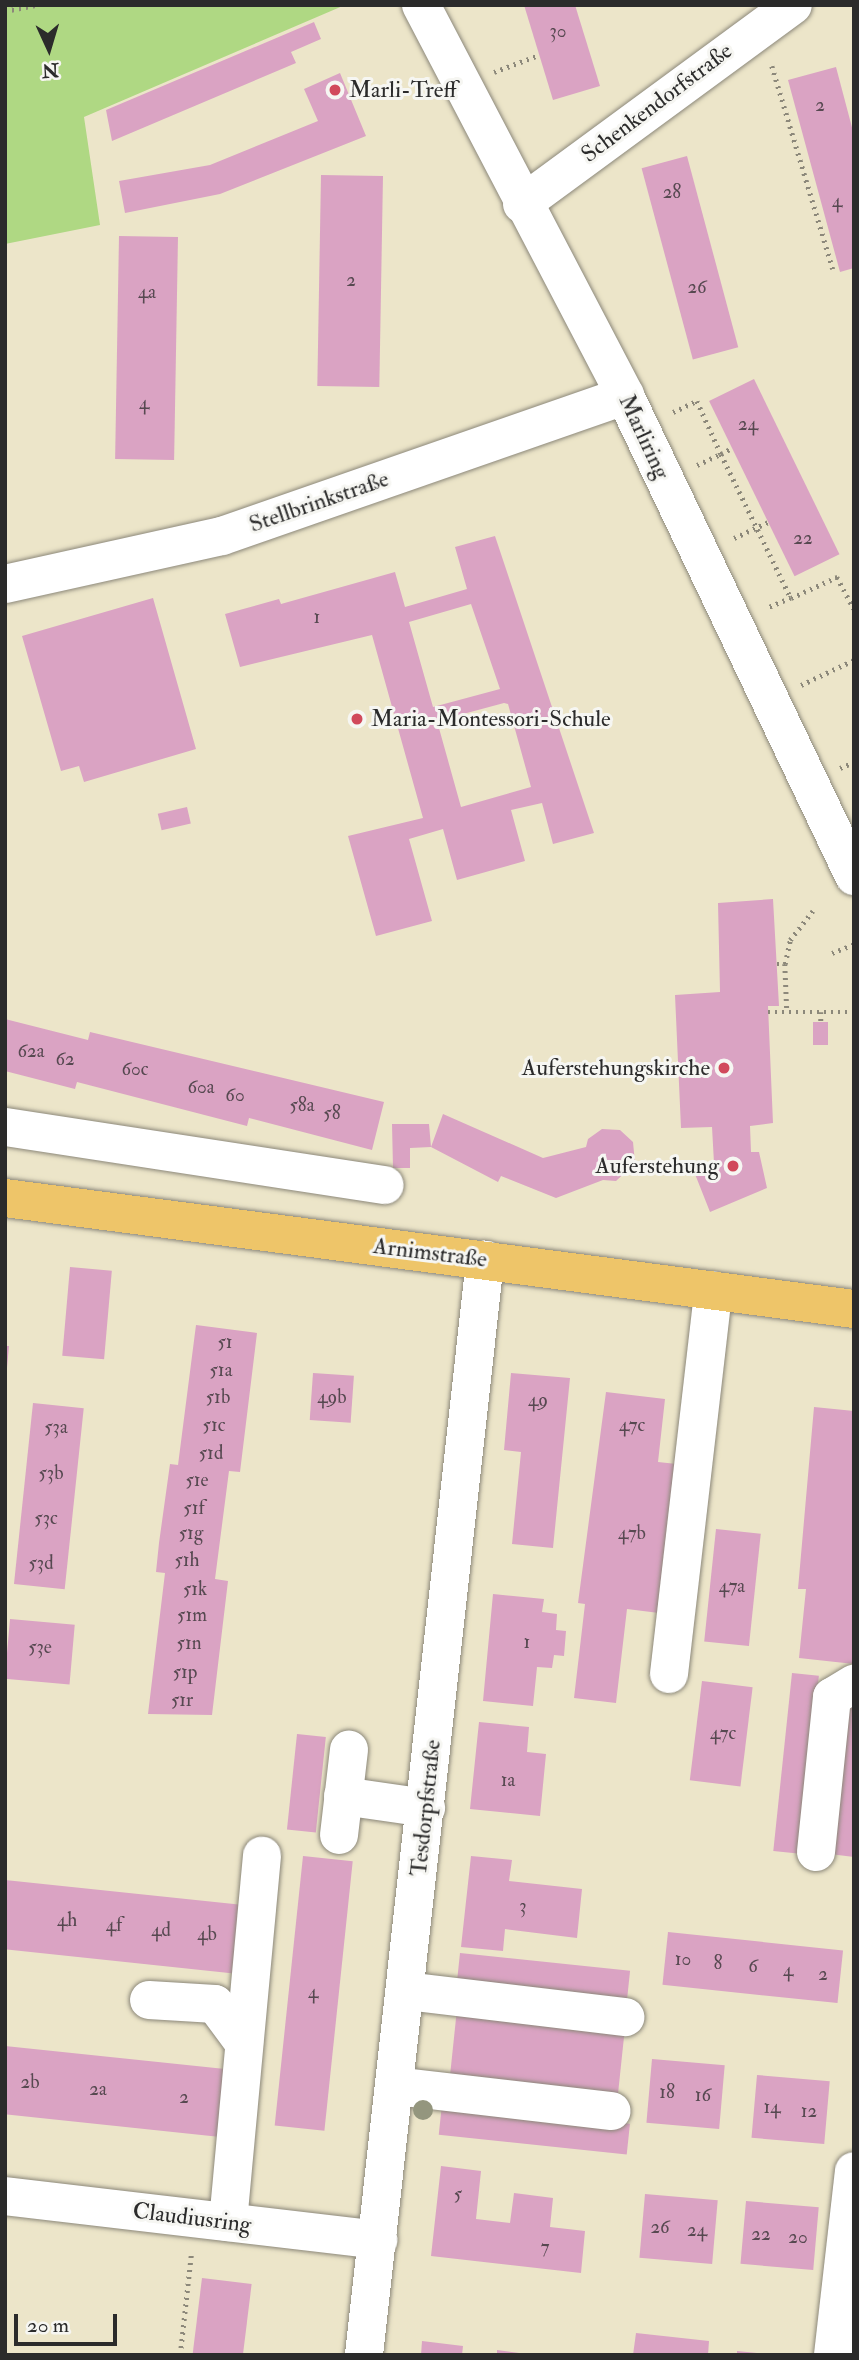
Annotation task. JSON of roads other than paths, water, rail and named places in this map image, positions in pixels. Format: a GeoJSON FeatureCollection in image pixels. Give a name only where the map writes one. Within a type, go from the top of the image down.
{"type":"FeatureCollection","features":[{"type":"Feature","properties":{"kind":"main road","name":"Arnimstraße"},"geometry":{"type":"LineString","coordinates":[[5,1198],[854,1309]]}},
{"type":"Feature","properties":{"kind":"street","name":"Marliring"},"geometry":{"type":"LineString","coordinates":[[421,5],[522,204],[625,396],[854,876]]}},
{"type":"Feature","properties":{"kind":"street","name":"Schenkendorfstraße"},"geometry":{"type":"LineString","coordinates":[[522,204],[760,26],[793,5]]}},
{"type":"Feature","properties":{"kind":"street","name":"Stellbrinkstraße"},"geometry":{"type":"LineString","coordinates":[[5,584],[222,536],[625,396]]}},
{"type":"Feature","properties":{"kind":"street"},"geometry":{"type":"LineString","coordinates":[[5,1127],[385,1185]]}},
{"type":"Feature","properties":{"kind":"street","name":"Tesdorpfstraße"},"geometry":{"type":"LineString","coordinates":[[364,2355],[379,2240],[400,2156],[396,2086],[485,1260]]}},
{"type":"Feature","properties":{"kind":"street"},"geometry":{"type":"LineString","coordinates":[[669,1674],[713,1291]]}},
{"type":"Feature","properties":{"kind":"street"},"geometry":{"type":"LineString","coordinates":[[816,1852],[832,1698],[854,1684]]}},
{"type":"Feature","properties":{"kind":"street"},"geometry":{"type":"LineString","coordinates":[[339,1835],[349,1750]]}},
{"type":"Feature","properties":{"kind":"street"},"geometry":{"type":"LineString","coordinates":[[343,1796],[426,1808]]}},
{"type":"Feature","properties":{"kind":"street"},"geometry":{"type":"LineString","coordinates":[[211,2220],[244,2043],[262,1856]]}},
{"type":"Feature","properties":{"kind":"street"},"geometry":{"type":"LineString","coordinates":[[406,1991],[625,2017]]}},
{"type":"Feature","properties":{"kind":"street"},"geometry":{"type":"LineString","coordinates":[[149,2000],[215,2004],[244,2043]]}},
{"type":"Feature","properties":{"kind":"street"},"geometry":{"type":"LineString","coordinates":[[396,2086],[612,2111]]}},
{"type":"Feature","properties":{"kind":"street"},"geometry":{"type":"LineString","coordinates":[[833,2355],[854,2171]]}},
{"type":"Feature","properties":{"kind":"street","name":"Claudiusring"},"geometry":{"type":"LineString","coordinates":[[5,2196],[379,2240]]}},
{"type":"Feature","properties":{"kind":"place","name":"Marli-Treff"},"geometry":{"type":"Point","coordinates":[335,90]}},
{"type":"Feature","properties":{"kind":"place","name":"Maria-Montessori-Schule"},"geometry":{"type":"Point","coordinates":[357,719]}},
{"type":"Feature","properties":{"kind":"place","name":"Auferstehungskirche"},"geometry":{"type":"Point","coordinates":[724,1068]}},
{"type":"Feature","properties":{"kind":"place","name":"Auferstehung"},"geometry":{"type":"Point","coordinates":[733,1166]}}]}
